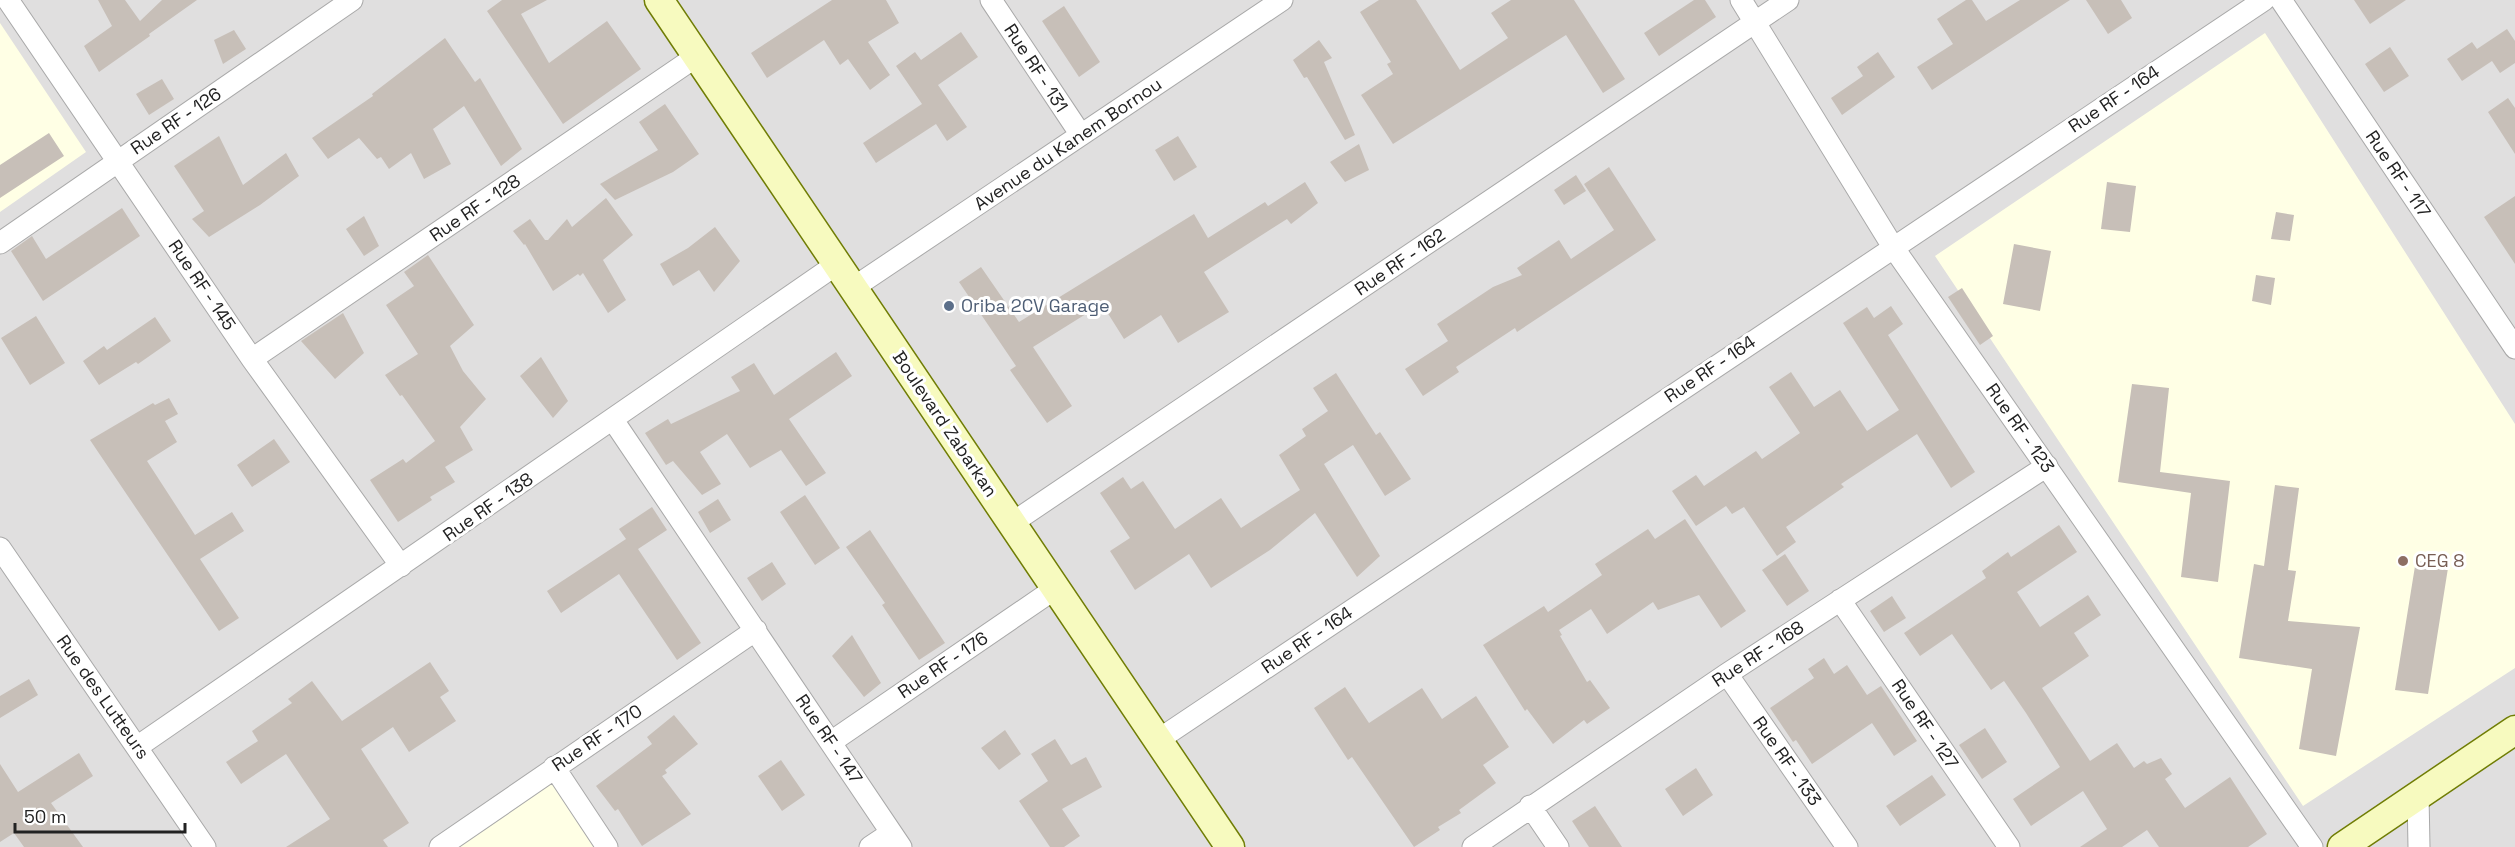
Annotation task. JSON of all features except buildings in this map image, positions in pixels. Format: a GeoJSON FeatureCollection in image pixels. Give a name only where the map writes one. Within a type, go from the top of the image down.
{"type":"FeatureCollection","features":[{"type":"Feature","properties":{"kind":"street","name":"Rue RF - 145"},"geometry":{"type":"LineString","coordinates":[[8,0],[252,359],[401,566]]}},
{"type":"Feature","properties":{"kind":"street","name":"Rue RF - 126"},"geometry":{"type":"LineString","coordinates":[[0,243],[352,0]]}},
{"type":"Feature","properties":{"kind":"street","name":"Boulevard Zabarkan"},"geometry":{"type":"LineString","coordinates":[[659,0],[1230,847]]}},
{"type":"Feature","properties":{"kind":"street","name":"Rue RF - 131"},"geometry":{"type":"LineString","coordinates":[[991,0],[1081,135]]}},
{"type":"Feature","properties":{"kind":"street","name":"Avenue du Kanem Bornou"},"geometry":{"type":"LineString","coordinates":[[853,288],[1282,0]]}},
{"type":"Feature","properties":{"kind":"street","name":"Rue RF - 123"},"geometry":{"type":"LineString","coordinates":[[1741,0],[1893,247],[2312,847]]}},
{"type":"Feature","properties":{"kind":"street","name":"Rue RF - 162"},"geometry":{"type":"LineString","coordinates":[[1012,523],[1788,0]]}},
{"type":"Feature","properties":{"kind":"street","name":"Rue RF - 164"},"geometry":{"type":"LineString","coordinates":[[1158,740],[2264,0]]}},
{"type":"Feature","properties":{"kind":"street","name":"Rue RF - 117"},"geometry":{"type":"LineString","coordinates":[[2281,0],[2515,348]]}},
{"type":"Feature","properties":{"kind":"street","name":"Rue RF - 128"},"geometry":{"type":"LineString","coordinates":[[252,359],[697,56]]}},
{"type":"Feature","properties":{"kind":"street","name":"Rue RF - 138"},"geometry":{"type":"LineString","coordinates":[[137,747],[837,264]]}},
{"type":"Feature","properties":{"kind":"street","name":"Rue RF - 147"},"geometry":{"type":"LineString","coordinates":[[613,420],[896,840]]}},
{"type":"Feature","properties":{"kind":"street","name":"Rue RF - 168"},"geometry":{"type":"LineString","coordinates":[[1473,847],[1530,806],[1728,674],[2047,466]]}},
{"type":"Feature","properties":{"kind":"street","name":"Rue des Lutteurs"},"geometry":{"type":"LineString","coordinates":[[0,548],[205,847]]}},
{"type":"Feature","properties":{"kind":"street","name":"Rue RF - 176"},"geometry":{"type":"LineString","coordinates":[[831,742],[1056,588]]}},
{"type":"Feature","properties":{"kind":"street","name":"Rue RF - 127"},"geometry":{"type":"LineString","coordinates":[[1840,600],[2009,847]]}},
{"type":"Feature","properties":{"kind":"street","name":"Rue RF - 170"},"geometry":{"type":"LineString","coordinates":[[440,847],[756,630]]}},
{"type":"Feature","properties":{"kind":"street","name":"Rue RF - 133"},"geometry":{"type":"LineString","coordinates":[[1728,674],[1847,847]]}},
{"type":"Feature","properties":{"kind":"street"},"geometry":{"type":"LineString","coordinates":[[2342,847],[2515,730]]}},
{"type":"Feature","properties":{"kind":"street"},"geometry":{"type":"LineString","coordinates":[[554,767],[607,847]]}},
{"type":"Feature","properties":{"kind":"street"},"geometry":{"type":"LineString","coordinates":[[2418,795],[2420,847]]}},
{"type":"Feature","properties":{"kind":"street"},"geometry":{"type":"LineString","coordinates":[[1530,806],[1558,847]]}},
{"type":"Feature","properties":{"kind":"street"},"geometry":{"type":"LineString","coordinates":[[870,847],[896,840]]}},
{"type":"Feature","properties":{"kind":"shaded area"},"geometry":{"type":"Polygon","coordinates":[[[0,0],[2515,0],[2515,847],[0,847],[0,0]]]}},
{"type":"Feature","properties":{"kind":"shaded area"},"geometry":{"type":"Polygon","coordinates":[[[0,23],[86,152],[0,212],[0,23]]]}},
{"type":"Feature","properties":{"kind":"shaded area"},"geometry":{"type":"Polygon","coordinates":[[[2265,33],[2515,424],[2515,668],[2303,806],[1935,256],[2265,33]]]}},
{"type":"Feature","properties":{"kind":"shaded area"},"geometry":{"type":"Polygon","coordinates":[[[552,781],[597,847],[457,847],[552,781]]]}},
{"type":"Feature","properties":{"kind":"place","name":"Oriba 2CV Garage"},"geometry":{"type":"Point","coordinates":[949,306]}},
{"type":"Feature","properties":{"kind":"place","name":"CEG 8"},"geometry":{"type":"Point","coordinates":[2403,561]}}]}
